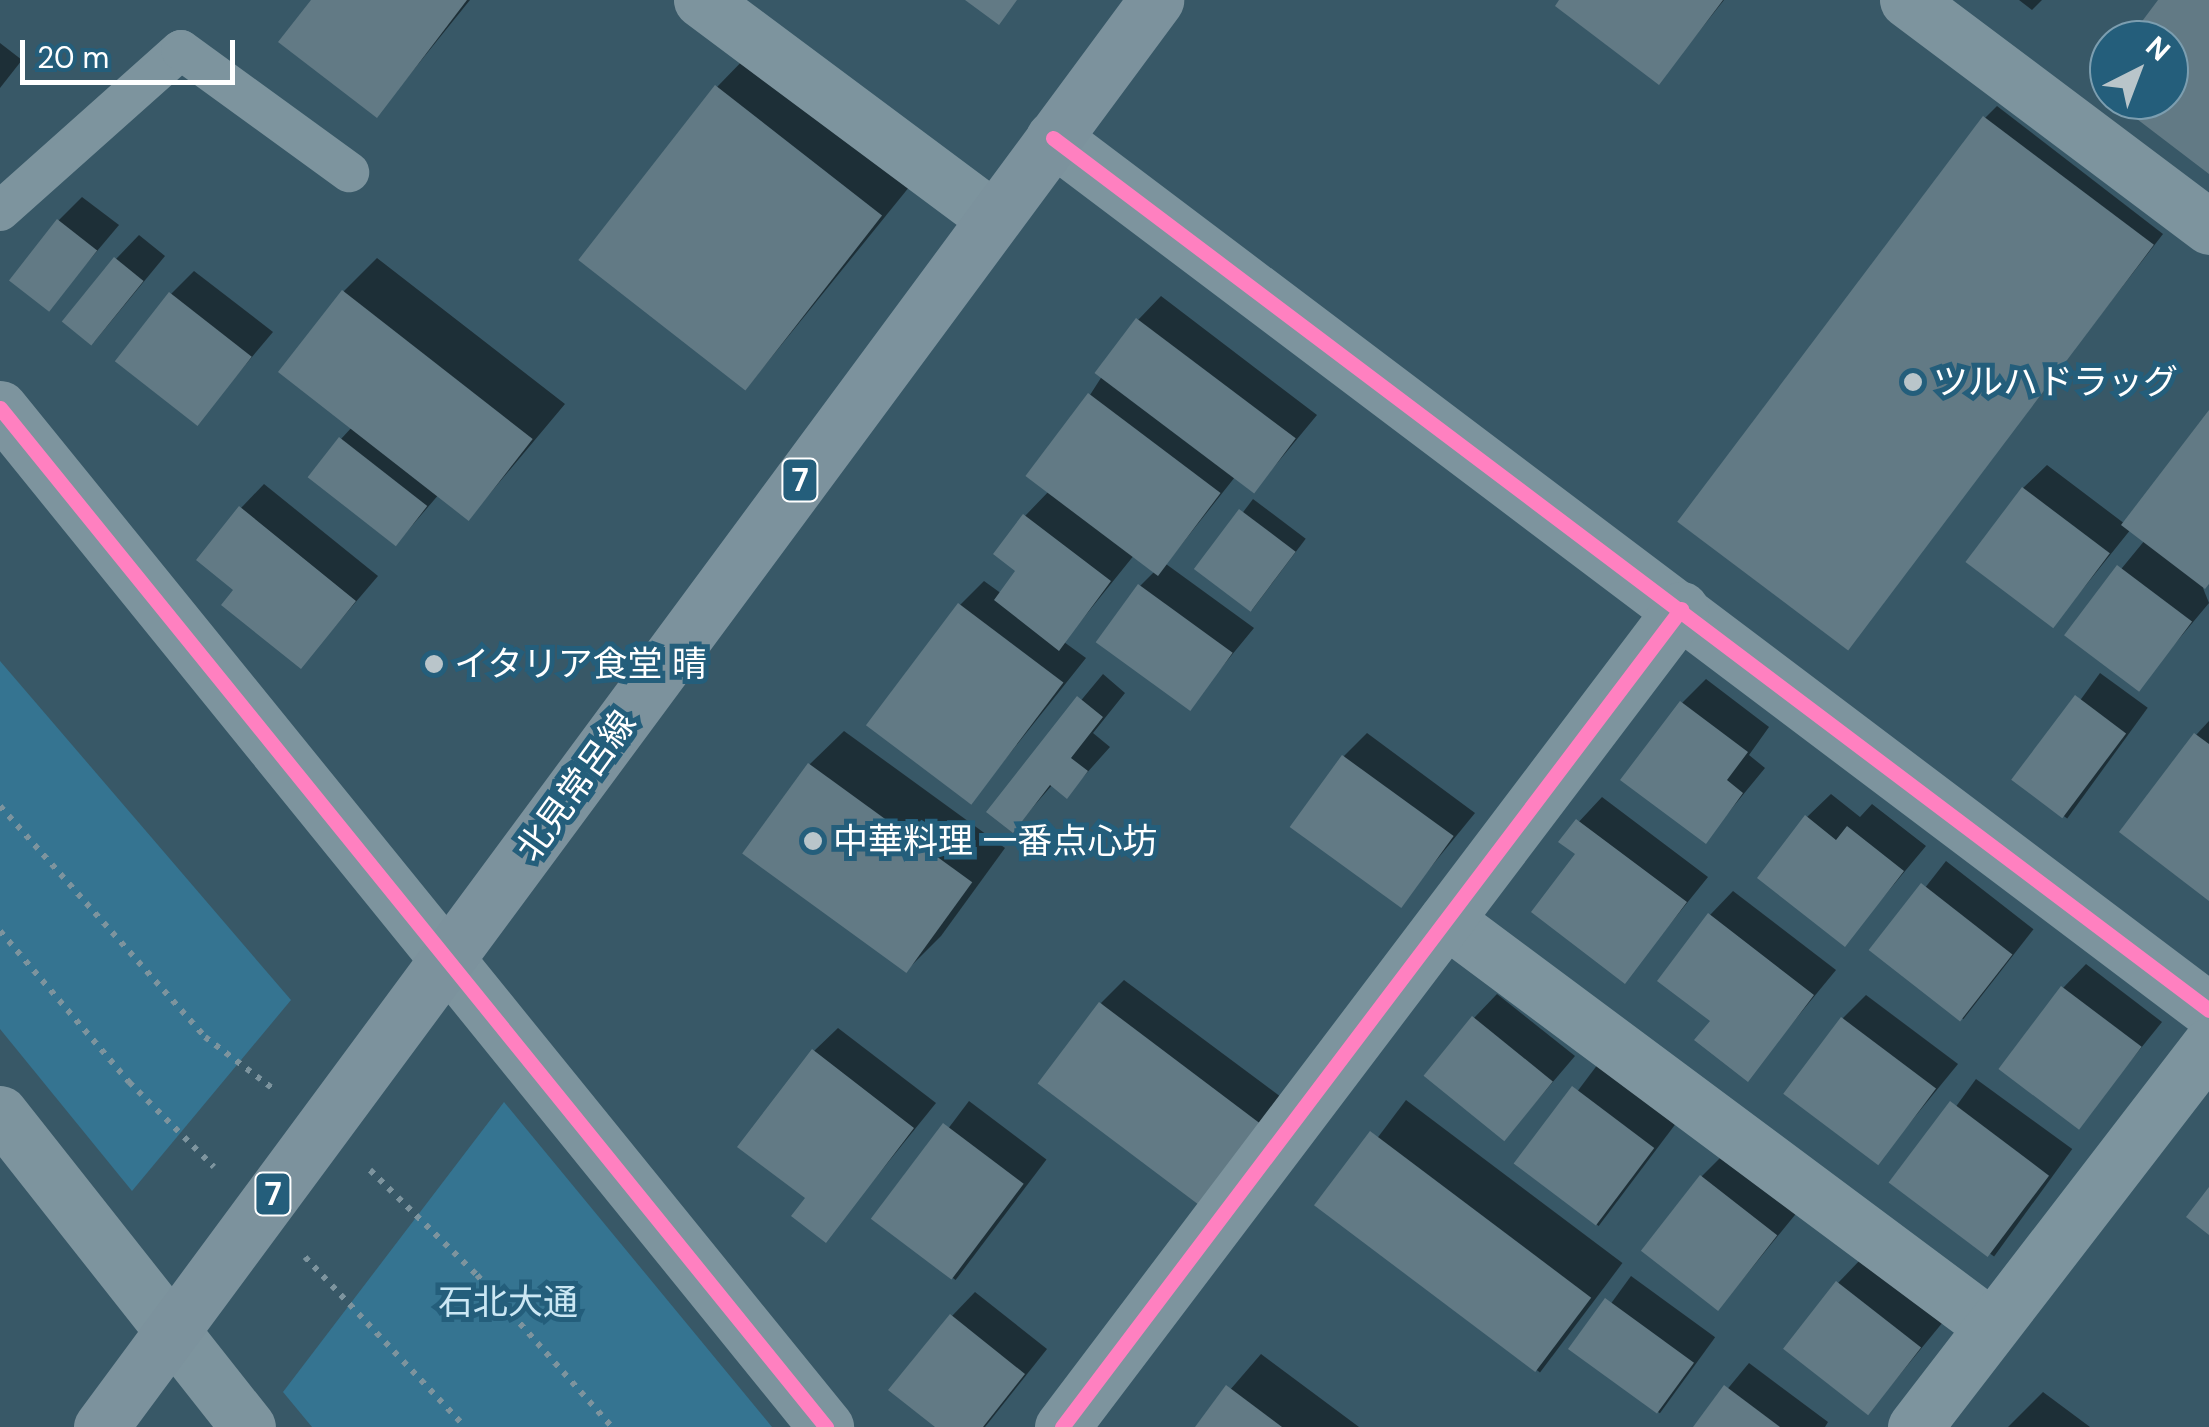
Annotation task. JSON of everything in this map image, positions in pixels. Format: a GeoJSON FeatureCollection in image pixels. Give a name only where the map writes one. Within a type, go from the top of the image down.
{"type":"FeatureCollection","features":[{"type":"Feature","properties":{"kind":"main road","name":"北見常呂線"},"geometry":{"type":"LineString","coordinates":[[101,1427],[1156,0]]}},
{"type":"Feature","properties":{"kind":"street"},"geometry":{"type":"LineString","coordinates":[[701,0],[993,218]]}},
{"type":"Feature","properties":{"kind":"street"},"geometry":{"type":"LineString","coordinates":[[1907,0],[2209,228]]}},
{"type":"Feature","properties":{"kind":"street"},"geometry":{"type":"LineString","coordinates":[[1053,138],[2209,1010]]}},
{"type":"Feature","properties":{"kind":"street"},"geometry":{"type":"LineString","coordinates":[[0,408],[826,1427]]}},
{"type":"Feature","properties":{"kind":"street"},"geometry":{"type":"LineString","coordinates":[[1062,1427],[1681,609]]}},
{"type":"Feature","properties":{"kind":"street"},"geometry":{"type":"LineString","coordinates":[[1446,920],[1991,1326]]}},
{"type":"Feature","properties":{"kind":"street"},"geometry":{"type":"LineString","coordinates":[[1915,1427],[2209,1045]]}},
{"type":"Feature","properties":{"kind":"street"},"geometry":{"type":"LineString","coordinates":[[0,1114],[248,1427]]}},
{"type":"Feature","properties":{"kind":"lane"},"geometry":{"type":"LineString","coordinates":[[0,211],[181,50],[350,172]]}},
{"type":"Feature","properties":{"kind":"green space"},"geometry":{"type":"Polygon","coordinates":[[[0,661],[291,1000],[132,1191],[0,1029],[0,661]]]}},
{"type":"Feature","properties":{"kind":"green space","name":"石北大通"},"geometry":{"type":"Polygon","coordinates":[[[504,1102],[772,1427],[312,1427],[283,1392],[504,1102]]]}},
{"type":"Feature","properties":{"kind":"building"},"geometry":{"type":"Polygon","coordinates":[[[311,0],[467,0],[377,118],[278,42],[311,0]]]}},
{"type":"Feature","properties":{"kind":"building"},"geometry":{"type":"Polygon","coordinates":[[[965,0],[1017,0],[999,25],[965,0]]]}},
{"type":"Feature","properties":{"kind":"building"},"geometry":{"type":"Polygon","coordinates":[[[1559,0],[1723,0],[1659,85],[1555,6],[1559,0]]]}},
{"type":"Feature","properties":{"kind":"building"},"geometry":{"type":"Polygon","coordinates":[[[2158,0],[2209,0],[2209,174],[2138,120],[2189,120],[2189,20],[2143,20],[2158,0]]]}},
{"type":"Feature","properties":{"kind":"building"},"geometry":{"type":"Polygon","coordinates":[[[715,85],[882,216],[745,390],[578,260],[715,85]]]}},
{"type":"Feature","properties":{"kind":"building","name":"ツルハドラッグ"},"geometry":{"type":"Polygon","coordinates":[[[1983,116],[2154,245],[1848,650],[1677,522],[1983,116]]]}},
{"type":"Feature","properties":{"kind":"building"},"geometry":{"type":"Polygon","coordinates":[[[57,219],[97,250],[49,312],[9,280],[57,219]]]}},
{"type":"Feature","properties":{"kind":"building"},"geometry":{"type":"Polygon","coordinates":[[[114,257],[144,281],[91,345],[62,322],[114,257]]]}},
{"type":"Feature","properties":{"kind":"building"},"geometry":{"type":"Polygon","coordinates":[[[342,290],[533,439],[469,521],[278,372],[342,290]]]}},
{"type":"Feature","properties":{"kind":"building"},"geometry":{"type":"Polygon","coordinates":[[[169,292],[252,357],[198,426],[115,361],[169,292]]]}},
{"type":"Feature","properties":{"kind":"building"},"geometry":{"type":"Polygon","coordinates":[[[1136,318],[1296,438],[1254,493],[1094,373],[1136,318]]]}},
{"type":"Feature","properties":{"kind":"building"},"geometry":{"type":"Polygon","coordinates":[[[1088,393],[1221,493],[1158,576],[1025,476],[1088,393]]]}},
{"type":"Feature","properties":{"kind":"building"},"geometry":{"type":"Polygon","coordinates":[[[2209,410],[2209,584],[2205,589],[2121,525],[2209,410]]]}},
{"type":"Feature","properties":{"kind":"building"},"geometry":{"type":"Polygon","coordinates":[[[339,437],[427,506],[396,546],[308,477],[339,437]]]}},
{"type":"Feature","properties":{"kind":"building"},"geometry":{"type":"Polygon","coordinates":[[[2022,487],[2110,553],[2053,628],[1965,562],[2022,487]]]}},
{"type":"Feature","properties":{"kind":"building"},"geometry":{"type":"Polygon","coordinates":[[[239,506],[356,601],[301,669],[221,605],[233,590],[196,560],[239,506]]]}},
{"type":"Feature","properties":{"kind":"building"},"geometry":{"type":"Polygon","coordinates":[[[1239,509],[1296,552],[1251,612],[1194,569],[1239,509]]]}},
{"type":"Feature","properties":{"kind":"building"},"geometry":{"type":"Polygon","coordinates":[[[1023,514],[1111,581],[1059,651],[994,600],[1015,571],[993,554],[1023,514]]]}},
{"type":"Feature","properties":{"kind":"building"},"geometry":{"type":"Polygon","coordinates":[[[2117,565],[2192,622],[2139,692],[2064,635],[2117,565]]]}},
{"type":"Feature","properties":{"kind":"building"},"geometry":{"type":"Polygon","coordinates":[[[1138,584],[1233,653],[1190,711],[1096,642],[1138,584]]]}},
{"type":"Feature","properties":{"kind":"building"},"geometry":{"type":"Polygon","coordinates":[[[958,603],[1063,682],[971,805],[866,725],[958,603]]]}},
{"type":"Feature","properties":{"kind":"building"},"geometry":{"type":"Polygon","coordinates":[[[2075,695],[2126,734],[2062,818],[2011,780],[2075,695]]]}},
{"type":"Feature","properties":{"kind":"building"},"geometry":{"type":"Polygon","coordinates":[[[1077,696],[1103,717],[1071,758],[1088,771],[1067,799],[1050,785],[1013,833],[986,812],[1077,696]]]}},
{"type":"Feature","properties":{"kind":"building"},"geometry":{"type":"Polygon","coordinates":[[[1680,701],[1748,752],[1727,780],[1743,793],[1706,844],[1620,780],[1680,701]]]}},
{"type":"Feature","properties":{"kind":"building"},"geometry":{"type":"Polygon","coordinates":[[[2194,733],[2209,744],[2209,901],[2119,832],[2194,733]]]}},
{"type":"Feature","properties":{"kind":"building"},"geometry":{"type":"Polygon","coordinates":[[[1342,755],[1454,836],[1401,908],[1290,827],[1342,755]]]}},
{"type":"Feature","properties":{"kind":"building"},"geometry":{"type":"Polygon","coordinates":[[[808,763],[972,882],[906,973],[742,854],[808,763]]]}},
{"type":"Feature","properties":{"kind":"building"},"geometry":{"type":"Polygon","coordinates":[[[1805,815],[1836,840],[1847,826],[1904,871],[1845,947],[1757,878],[1805,815]]]}},
{"type":"Feature","properties":{"kind":"building"},"geometry":{"type":"Polygon","coordinates":[[[1576,819],[1687,902],[1625,984],[1531,912],[1575,854],[1558,842],[1576,819]]]}},
{"type":"Feature","properties":{"kind":"building"},"geometry":{"type":"Polygon","coordinates":[[[1921,883],[2012,954],[1960,1021],[1869,950],[1921,883]]]}},
{"type":"Feature","properties":{"kind":"building"},"geometry":{"type":"Polygon","coordinates":[[[1708,913],[1814,995],[1748,1082],[1694,1040],[1710,1021],[1657,981],[1708,913]]]}},
{"type":"Feature","properties":{"kind":"building"},"geometry":{"type":"Polygon","coordinates":[[[2061,986],[2142,1047],[2079,1130],[1998,1069],[2061,986]]]}},
{"type":"Feature","properties":{"kind":"building"},"geometry":{"type":"Polygon","coordinates":[[[1099,1002],[1271,1131],[1209,1213],[1038,1083],[1099,1002]]]}},
{"type":"Feature","properties":{"kind":"building"},"geometry":{"type":"Polygon","coordinates":[[[1472,1016],[1553,1081],[1504,1141],[1424,1076],[1472,1016]]]}},
{"type":"Feature","properties":{"kind":"building"},"geometry":{"type":"Polygon","coordinates":[[[1841,1017],[1936,1089],[1878,1165],[1783,1094],[1841,1017]]]}},
{"type":"Feature","properties":{"kind":"building"},"geometry":{"type":"Polygon","coordinates":[[[812,1049],[914,1128],[826,1243],[791,1216],[805,1198],[737,1147],[812,1049]]]}},
{"type":"Feature","properties":{"kind":"building"},"geometry":{"type":"Polygon","coordinates":[[[1572,1086],[1654,1148],[1596,1225],[1514,1163],[1572,1086]]]}},
{"type":"Feature","properties":{"kind":"building"},"geometry":{"type":"Polygon","coordinates":[[[1950,1101],[2049,1176],[1988,1257],[1889,1182],[1950,1101]]]}},
{"type":"Feature","properties":{"kind":"building"},"geometry":{"type":"Polygon","coordinates":[[[943,1123],[1024,1184],[951,1280],[871,1219],[943,1123]]]}},
{"type":"Feature","properties":{"kind":"building"},"geometry":{"type":"Polygon","coordinates":[[[1370,1131],[1591,1298],[1535,1372],[1314,1205],[1370,1131]]]}},
{"type":"Feature","properties":{"kind":"building"},"geometry":{"type":"Polygon","coordinates":[[[1700,1175],[1777,1235],[1718,1311],[1641,1251],[1700,1175]]]}},
{"type":"Feature","properties":{"kind":"building"},"geometry":{"type":"Polygon","coordinates":[[[2209,1187],[2209,1235],[2186,1217],[2209,1187]]]}},
{"type":"Feature","properties":{"kind":"building"},"geometry":{"type":"Polygon","coordinates":[[[1836,1281],[1921,1347],[1868,1415],[1783,1349],[1836,1281]]]}},
{"type":"Feature","properties":{"kind":"building"},"geometry":{"type":"Polygon","coordinates":[[[1605,1298],[1694,1363],[1657,1414],[1568,1349],[1605,1298]]]}},
{"type":"Feature","properties":{"kind":"building"},"geometry":{"type":"Polygon","coordinates":[[[950,1314],[1025,1374],[983,1427],[935,1427],[888,1390],[950,1314]]]}},
{"type":"Feature","properties":{"kind":"building"},"geometry":{"type":"Polygon","coordinates":[[[1226,1385],[1282,1427],[1195,1427],[1226,1385]]]}},
{"type":"Feature","properties":{"kind":"building"},"geometry":{"type":"Polygon","coordinates":[[[1724,1385],[1780,1427],[1693,1427],[1724,1385]]]}},
{"type":"Feature","properties":{"kind":"cycle path"},"geometry":{"type":"LineString","coordinates":[[1053,138],[2209,1010]]}},
{"type":"Feature","properties":{"kind":"cycle path"},"geometry":{"type":"LineString","coordinates":[[0,408],[826,1427]]}},
{"type":"Feature","properties":{"kind":"cycle path"},"geometry":{"type":"LineString","coordinates":[[1062,1427],[1681,609]]}},
{"type":"Feature","properties":{"kind":"place","name":"ツルハドラッグ"},"geometry":{"type":"Point","coordinates":[1913,382]}},
{"type":"Feature","properties":{"kind":"place","name":"イタリア食堂 晴"},"geometry":{"type":"Point","coordinates":[434,664]}},
{"type":"Feature","properties":{"kind":"place","name":"中華料理 一番点心坊"},"geometry":{"type":"Point","coordinates":[813,841]}}]}
